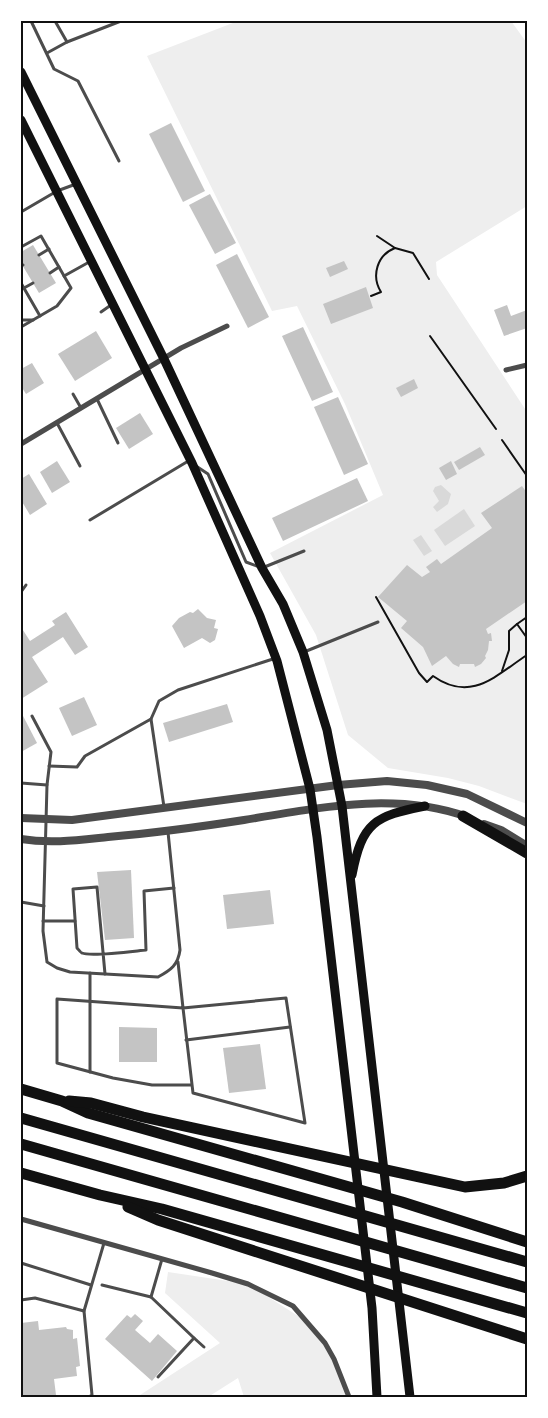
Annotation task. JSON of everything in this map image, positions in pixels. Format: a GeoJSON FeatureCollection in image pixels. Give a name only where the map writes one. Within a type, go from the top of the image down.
{"type":"FeatureCollection","features":[{"type":"Feature","properties":{"kind":"highway"},"geometry":{"type":"LineString","coordinates":[[463,816],[527,853]]}},
{"type":"Feature","properties":{"kind":"highway"},"geometry":{"type":"LineString","coordinates":[[21,1089],[62,1101],[88,1113],[402,1202],[527,1242]]}},
{"type":"Feature","properties":{"kind":"highway"},"geometry":{"type":"LineString","coordinates":[[62,1101],[91,1102],[143,1117],[465,1187],[504,1183],[527,1176]]}},
{"type":"Feature","properties":{"kind":"highway"},"geometry":{"type":"LineString","coordinates":[[21,1118],[527,1262]]}},
{"type":"Feature","properties":{"kind":"highway"},"geometry":{"type":"LineString","coordinates":[[21,1144],[527,1288]]}},
{"type":"Feature","properties":{"kind":"highway"},"geometry":{"type":"LineString","coordinates":[[21,1173],[100,1195],[162,1209],[527,1313]]}},
{"type":"Feature","properties":{"kind":"highway"},"geometry":{"type":"LineString","coordinates":[[100,1195],[158,1220],[527,1339]]}},
{"type":"Feature","properties":{"kind":"main road"},"geometry":{"type":"LineString","coordinates":[[21,72],[164,359],[262,568],[283,604],[303,652],[326,730],[342,806],[410,1397]]}},
{"type":"Feature","properties":{"kind":"main road"},"geometry":{"type":"LineString","coordinates":[[21,120],[191,461],[260,616],[276,658],[310,789],[372,1308],[377,1397]]}},
{"type":"Feature","properties":{"kind":"main road"},"geometry":{"type":"LineString","coordinates":[[350,885],[357,852],[364,834],[376,820],[394,812],[425,806]]}},
{"type":"Feature","properties":{"kind":"street"},"geometry":{"type":"LineString","coordinates":[[21,444],[164,359],[226,326]]}},
{"type":"Feature","properties":{"kind":"street"},"geometry":{"type":"LineString","coordinates":[[506,370],[527,365]]}},
{"type":"Feature","properties":{"kind":"street"},"geometry":{"type":"LineString","coordinates":[[21,818],[48,821],[72,820],[338,785],[387,781],[434,786],[485,801],[527,823]]}},
{"type":"Feature","properties":{"kind":"street"},"geometry":{"type":"LineString","coordinates":[[21,839],[45,843],[168,832],[312,809],[384,803],[425,806],[463,816],[501,830],[527,846]]}},
{"type":"Feature","properties":{"kind":"street"},"geometry":{"type":"LineString","coordinates":[[21,1219],[248,1284],[293,1306],[325,1343],[334,1359],[349,1397]]}},
{"type":"Feature","properties":{"kind":"lane"},"geometry":{"type":"LineString","coordinates":[[31,21],[54,69],[78,81],[120,161]]}},
{"type":"Feature","properties":{"kind":"lane"},"geometry":{"type":"LineString","coordinates":[[55,21],[67,42]]}},
{"type":"Feature","properties":{"kind":"lane"},"geometry":{"type":"LineString","coordinates":[[47,53],[67,42],[121,21]]}},
{"type":"Feature","properties":{"kind":"lane"},"geometry":{"type":"LineString","coordinates":[[21,212],[57,191],[77,183]]}},
{"type":"Feature","properties":{"kind":"lane"},"geometry":{"type":"LineString","coordinates":[[21,247],[41,236],[71,288],[57,306],[21,327]]}},
{"type":"Feature","properties":{"kind":"lane"},"geometry":{"type":"LineString","coordinates":[[39,255],[49,249]]}},
{"type":"Feature","properties":{"kind":"lane"},"geometry":{"type":"LineString","coordinates":[[64,276],[91,261]]}},
{"type":"Feature","properties":{"kind":"lane"},"geometry":{"type":"LineString","coordinates":[[50,273],[59,267]]}},
{"type":"Feature","properties":{"kind":"lane"},"geometry":{"type":"LineString","coordinates":[[21,283],[40,316]]}},
{"type":"Feature","properties":{"kind":"lane"},"geometry":{"type":"LineString","coordinates":[[24,288],[33,283]]}},
{"type":"Feature","properties":{"kind":"lane"},"geometry":{"type":"LineString","coordinates":[[101,312],[113,304]]}},
{"type":"Feature","properties":{"kind":"lane"},"geometry":{"type":"LineString","coordinates":[[21,320],[34,320]]}},
{"type":"Feature","properties":{"kind":"lane"},"geometry":{"type":"LineString","coordinates":[[72,394],[81,409]]}},
{"type":"Feature","properties":{"kind":"lane"},"geometry":{"type":"LineString","coordinates":[[97,400],[118,443]]}},
{"type":"Feature","properties":{"kind":"lane"},"geometry":{"type":"LineString","coordinates":[[56,423],[80,466]]}},
{"type":"Feature","properties":{"kind":"lane"},"geometry":{"type":"LineString","coordinates":[[90,520],[191,461],[208,474],[246,562],[262,568],[304,551]]}},
{"type":"Feature","properties":{"kind":"lane"},"geometry":{"type":"LineString","coordinates":[[21,592],[26,585]]}},
{"type":"Feature","properties":{"kind":"lane"},"geometry":{"type":"LineString","coordinates":[[303,652],[378,622]]}},
{"type":"Feature","properties":{"kind":"lane"},"geometry":{"type":"LineString","coordinates":[[164,808],[151,719],[159,701],[178,690],[276,658]]}},
{"type":"Feature","properties":{"kind":"lane"},"geometry":{"type":"LineString","coordinates":[[32,716],[51,752],[47,785],[48,821],[45,843],[43,921],[44,949],[47,962],[70,972],[158,977],[171,970],[178,962]]}},
{"type":"Feature","properties":{"kind":"lane"},"geometry":{"type":"LineString","coordinates":[[50,766],[77,767],[85,756],[151,719]]}},
{"type":"Feature","properties":{"kind":"lane"},"geometry":{"type":"LineString","coordinates":[[21,783],[47,785]]}},
{"type":"Feature","properties":{"kind":"lane"},"geometry":{"type":"LineString","coordinates":[[168,832],[180,942],[178,962],[183,1008],[186,1040],[192,1085],[193,1093],[304,1123],[286,998],[183,1008],[57,999],[57,1063],[152,1085],[192,1085]]}},
{"type":"Feature","properties":{"kind":"lane"},"geometry":{"type":"LineString","coordinates":[[105,974],[104,953],[97,887],[73,889],[77,948],[82,953],[104,953],[146,950],[144,891],[174,888]]}},
{"type":"Feature","properties":{"kind":"lane"},"geometry":{"type":"LineString","coordinates":[[21,902],[44,906]]}},
{"type":"Feature","properties":{"kind":"lane"},"geometry":{"type":"LineString","coordinates":[[43,921],[75,921]]}},
{"type":"Feature","properties":{"kind":"lane"},"geometry":{"type":"LineString","coordinates":[[90,973],[90,1072]]}},
{"type":"Feature","properties":{"kind":"lane"},"geometry":{"type":"LineString","coordinates":[[186,1040],[290,1027]]}},
{"type":"Feature","properties":{"kind":"lane"},"geometry":{"type":"LineString","coordinates":[[89,1397],[92,1395],[84,1311],[104,1243]]}},
{"type":"Feature","properties":{"kind":"lane"},"geometry":{"type":"LineString","coordinates":[[151,1297],[162,1259]]}},
{"type":"Feature","properties":{"kind":"lane"},"geometry":{"type":"LineString","coordinates":[[21,1263],[91,1285]]}},
{"type":"Feature","properties":{"kind":"lane"},"geometry":{"type":"LineString","coordinates":[[102,1285],[151,1297],[204,1348]]}},
{"type":"Feature","properties":{"kind":"lane"},"geometry":{"type":"LineString","coordinates":[[21,1300],[35,1298],[84,1311]]}},
{"type":"Feature","properties":{"kind":"lane"},"geometry":{"type":"LineString","coordinates":[[158,1377],[194,1338]]}},
{"type":"Feature","properties":{"kind":"path"},"geometry":{"type":"LineString","coordinates":[[378,236],[394,248],[413,253],[429,279]]}},
{"type":"Feature","properties":{"kind":"path"},"geometry":{"type":"LineString","coordinates":[[371,296],[381,292],[375,280],[378,265],[387,252],[394,248]]}},
{"type":"Feature","properties":{"kind":"path"},"geometry":{"type":"LineString","coordinates":[[430,336],[496,429]]}},
{"type":"Feature","properties":{"kind":"path"},"geometry":{"type":"LineString","coordinates":[[502,440],[527,476]]}},
{"type":"Feature","properties":{"kind":"path"},"geometry":{"type":"LineString","coordinates":[[376,597],[419,673],[427,682],[433,676],[454,687],[470,688],[486,683],[527,655]]}},
{"type":"Feature","properties":{"kind":"path"},"geometry":{"type":"LineString","coordinates":[[502,671],[509,650],[509,631],[527,618]]}},
{"type":"Feature","properties":{"kind":"path"},"geometry":{"type":"LineString","coordinates":[[517,624],[527,638]]}},
{"type":"Feature","properties":{"kind":"shaded area"},"geometry":{"type":"Polygon","coordinates":[[[238,21],[511,21],[527,43],[527,206],[436,262],[437,275],[527,412],[527,804],[479,786],[448,778],[388,768],[348,735],[316,635],[270,553],[383,495],[345,404],[297,306],[272,311],[147,56],[238,21]]]}},
{"type":"Feature","properties":{"kind":"shaded area"},"geometry":{"type":"Polygon","coordinates":[[[441,485],[451,494],[448,504],[437,512],[433,507],[439,501],[433,491],[435,487],[441,485]]]}},
{"type":"Feature","properties":{"kind":"shaded area"},"geometry":{"type":"Polygon","coordinates":[[[464,509],[475,526],[445,546],[434,530],[464,509]]]}},
{"type":"Feature","properties":{"kind":"shaded area"},"geometry":{"type":"Polygon","coordinates":[[[421,535],[432,551],[424,556],[413,540],[421,535]]]}},
{"type":"Feature","properties":{"kind":"shaded area"},"geometry":{"type":"Polygon","coordinates":[[[168,1272],[248,1284],[312,1325],[341,1375],[346,1397],[244,1397],[238,1378],[208,1397],[137,1397],[220,1343],[165,1293],[168,1272]]]}},
{"type":"Feature","properties":{"kind":"building"},"geometry":{"type":"Polygon","coordinates":[[[171,123],[205,191],[183,202],[149,134],[171,123]]]}},
{"type":"Feature","properties":{"kind":"building"},"geometry":{"type":"Polygon","coordinates":[[[210,194],[236,243],[215,254],[189,205],[210,194]]]}},
{"type":"Feature","properties":{"kind":"building"},"geometry":{"type":"Polygon","coordinates":[[[33,245],[56,283],[39,293],[21,263],[21,252],[33,245]]]}},
{"type":"Feature","properties":{"kind":"building"},"geometry":{"type":"Polygon","coordinates":[[[237,254],[269,317],[248,328],[216,265],[237,254]]]}},
{"type":"Feature","properties":{"kind":"building"},"geometry":{"type":"Polygon","coordinates":[[[344,261],[348,269],[330,277],[326,268],[344,261]]]}},
{"type":"Feature","properties":{"kind":"building"},"geometry":{"type":"Polygon","coordinates":[[[366,287],[373,308],[331,324],[323,304],[366,287]]]}},
{"type":"Feature","properties":{"kind":"building"},"geometry":{"type":"Polygon","coordinates":[[[507,305],[511,316],[527,310],[527,328],[504,336],[494,310],[507,305]]]}},
{"type":"Feature","properties":{"kind":"building"},"geometry":{"type":"Polygon","coordinates":[[[303,327],[333,392],[312,401],[282,336],[303,327]]]}},
{"type":"Feature","properties":{"kind":"building"},"geometry":{"type":"Polygon","coordinates":[[[96,331],[112,358],[75,381],[58,354],[96,331]]]}},
{"type":"Feature","properties":{"kind":"building"},"geometry":{"type":"Polygon","coordinates":[[[32,363],[44,383],[26,394],[21,386],[21,369],[32,363]]]}},
{"type":"Feature","properties":{"kind":"building"},"geometry":{"type":"Polygon","coordinates":[[[414,379],[418,388],[401,397],[396,388],[414,379]]]}},
{"type":"Feature","properties":{"kind":"building"},"geometry":{"type":"Polygon","coordinates":[[[338,397],[368,464],[344,475],[314,407],[338,397]]]}},
{"type":"Feature","properties":{"kind":"building"},"geometry":{"type":"Polygon","coordinates":[[[140,413],[153,434],[129,449],[116,428],[140,413]]]}},
{"type":"Feature","properties":{"kind":"building"},"geometry":{"type":"Polygon","coordinates":[[[480,447],[485,455],[459,470],[454,462],[480,447]]]}},
{"type":"Feature","properties":{"kind":"building"},"geometry":{"type":"Polygon","coordinates":[[[57,461],[70,482],[52,493],[40,472],[57,461]]]}},
{"type":"Feature","properties":{"kind":"building"},"geometry":{"type":"Polygon","coordinates":[[[451,461],[457,474],[446,480],[439,468],[451,461]]]}},
{"type":"Feature","properties":{"kind":"building"},"geometry":{"type":"Polygon","coordinates":[[[29,474],[47,504],[30,515],[21,500],[21,479],[29,474]]]}},
{"type":"Feature","properties":{"kind":"building"},"geometry":{"type":"Polygon","coordinates":[[[357,478],[368,501],[283,541],[272,518],[357,478]]]}},
{"type":"Feature","properties":{"kind":"building"},"geometry":{"type":"Polygon","coordinates":[[[522,486],[527,493],[527,601],[486,629],[488,634],[491,633],[492,641],[489,641],[486,658],[481,664],[475,667],[474,664],[460,664],[459,667],[453,664],[446,656],[432,666],[423,647],[401,628],[407,621],[378,597],[407,565],[422,577],[430,572],[426,567],[437,559],[441,564],[492,528],[481,513],[522,486]]]}},
{"type":"Feature","properties":{"kind":"building"},"geometry":{"type":"Polygon","coordinates":[[[198,609],[207,618],[216,620],[214,628],[218,629],[215,640],[210,643],[202,638],[184,648],[172,626],[179,618],[198,609]]]}},
{"type":"Feature","properties":{"kind":"building"},"geometry":{"type":"Polygon","coordinates":[[[66,612],[88,647],[75,655],[63,637],[32,657],[48,682],[21,699],[21,627],[30,641],[55,625],[52,621],[66,612]]]}},
{"type":"Feature","properties":{"kind":"building"},"geometry":{"type":"Polygon","coordinates":[[[84,697],[97,725],[72,736],[59,708],[84,697]]]}},
{"type":"Feature","properties":{"kind":"building"},"geometry":{"type":"Polygon","coordinates":[[[227,704],[233,722],[169,742],[163,723],[227,704]]]}},
{"type":"Feature","properties":{"kind":"building"},"geometry":{"type":"Polygon","coordinates":[[[21,712],[37,743],[21,752],[21,712]]]}},
{"type":"Feature","properties":{"kind":"building"},"geometry":{"type":"Polygon","coordinates":[[[131,870],[134,938],[105,940],[97,872],[131,870]]]}},
{"type":"Feature","properties":{"kind":"building"},"geometry":{"type":"Polygon","coordinates":[[[270,890],[274,924],[227,929],[223,895],[270,890]]]}},
{"type":"Feature","properties":{"kind":"building"},"geometry":{"type":"Polygon","coordinates":[[[119,1027],[157,1028],[157,1062],[119,1062],[119,1027]]]}},
{"type":"Feature","properties":{"kind":"building"},"geometry":{"type":"Polygon","coordinates":[[[260,1044],[266,1089],[229,1093],[223,1048],[260,1044]]]}},
{"type":"Feature","properties":{"kind":"building"},"geometry":{"type":"Polygon","coordinates":[[[135,1314],[143,1321],[135,1330],[150,1343],[158,1334],[177,1351],[152,1381],[105,1339],[127,1315],[131,1318],[135,1314]]]}},
{"type":"Feature","properties":{"kind":"building"},"geometry":{"type":"Polygon","coordinates":[[[38,1321],[39,1330],[66,1327],[73,1330],[73,1339],[77,1338],[80,1366],[76,1367],[77,1376],[54,1379],[56,1395],[21,1397],[21,1323],[38,1321]]]}}]}
